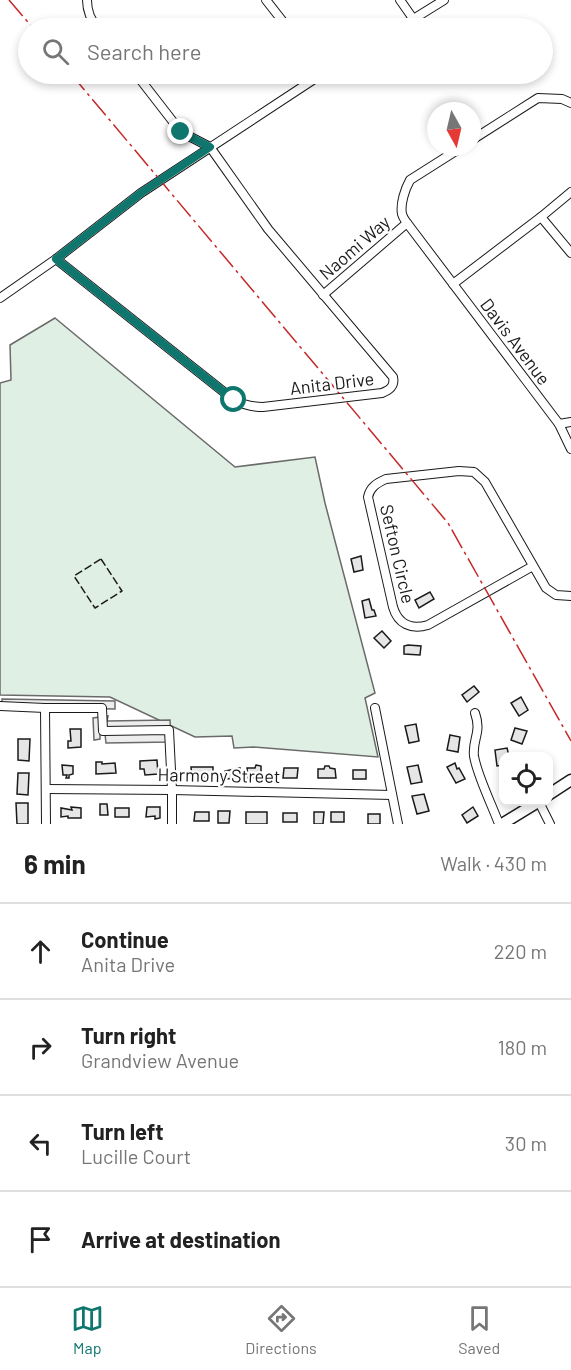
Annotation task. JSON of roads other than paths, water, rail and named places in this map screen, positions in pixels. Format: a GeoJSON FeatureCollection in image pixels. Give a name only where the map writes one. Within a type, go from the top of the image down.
{"type":"FeatureCollection","features":[{"type":"Feature","properties":{"kind":"main road"},"geometry":{"type":"LineString","coordinates":[[553,792],[571,780]]}},
{"type":"Feature","properties":{"kind":"main road"},"geometry":{"type":"LineString","coordinates":[[501,824],[531,806]]}},
{"type":"Feature","properties":{"kind":"street"},"geometry":{"type":"LineString","coordinates":[[87,0],[91,18]]}},
{"type":"Feature","properties":{"kind":"street"},"geometry":{"type":"LineString","coordinates":[[266,0],[280,18]]}},
{"type":"Feature","properties":{"kind":"street"},"geometry":{"type":"LineString","coordinates":[[400,0],[413,18]]}},
{"type":"Feature","properties":{"kind":"street"},"geometry":{"type":"LineString","coordinates":[[417,18],[444,0]]}},
{"type":"Feature","properties":{"kind":"street"},"geometry":{"type":"LineString","coordinates":[[146,84],[181,132],[210,147]]}},
{"type":"Feature","properties":{"kind":"street"},"geometry":{"type":"LineString","coordinates":[[0,298],[56,259],[141,193],[307,84]]}},
{"type":"Feature","properties":{"kind":"street"},"geometry":{"type":"LineString","coordinates":[[481,134],[537,98],[562,99],[571,104]]}},
{"type":"Feature","properties":{"kind":"street","name":"Anita Drive"},"geometry":{"type":"LineString","coordinates":[[56,259],[234,400],[252,407],[263,407],[388,391],[394,382],[393,377],[268,229],[210,147]]}},
{"type":"Feature","properties":{"kind":"street"},"geometry":{"type":"LineString","coordinates":[[407,224],[402,214],[402,203],[410,180],[448,156]]}},
{"type":"Feature","properties":{"kind":"street"},"geometry":{"type":"LineString","coordinates":[[453,284],[541,218],[571,192]]}},
{"type":"Feature","properties":{"kind":"street"},"geometry":{"type":"LineString","coordinates":[[541,218],[571,253]]}},
{"type":"Feature","properties":{"kind":"street","name":"Davis Avenue"},"geometry":{"type":"LineString","coordinates":[[407,224],[559,424],[571,449]]}},
{"type":"Feature","properties":{"kind":"street","name":"Naomi Way"},"geometry":{"type":"LineString","coordinates":[[323,295],[407,224]]}},
{"type":"Feature","properties":{"kind":"street"},"geometry":{"type":"LineString","coordinates":[[559,424],[571,422]]}},
{"type":"Feature","properties":{"kind":"street","name":"Sefton Circle"},"geometry":{"type":"LineString","coordinates":[[533,566],[428,625],[420,627],[405,625],[393,607],[368,497],[370,491],[377,483],[386,479],[459,471],[474,472],[485,482],[546,588],[556,595],[571,596]]}},
{"type":"Feature","properties":{"kind":"street"},"geometry":{"type":"LineString","coordinates":[[0,706],[102,708],[103,732],[170,730],[172,824]]}},
{"type":"Feature","properties":{"kind":"street"},"geometry":{"type":"LineString","coordinates":[[45,708],[46,824]]}},
{"type":"Feature","properties":{"kind":"street"},"geometry":{"type":"LineString","coordinates":[[375,708],[398,824]]}},
{"type":"Feature","properties":{"kind":"street"},"geometry":{"type":"LineString","coordinates":[[475,713],[479,730],[474,757],[501,824]]}},
{"type":"Feature","properties":{"kind":"street","name":"Harmony Street"},"geometry":{"type":"LineString","coordinates":[[46,789],[392,795]]}},
{"type":"Feature","properties":{"kind":"street"},"geometry":{"type":"LineString","coordinates":[[541,806],[550,824]]}}]}
